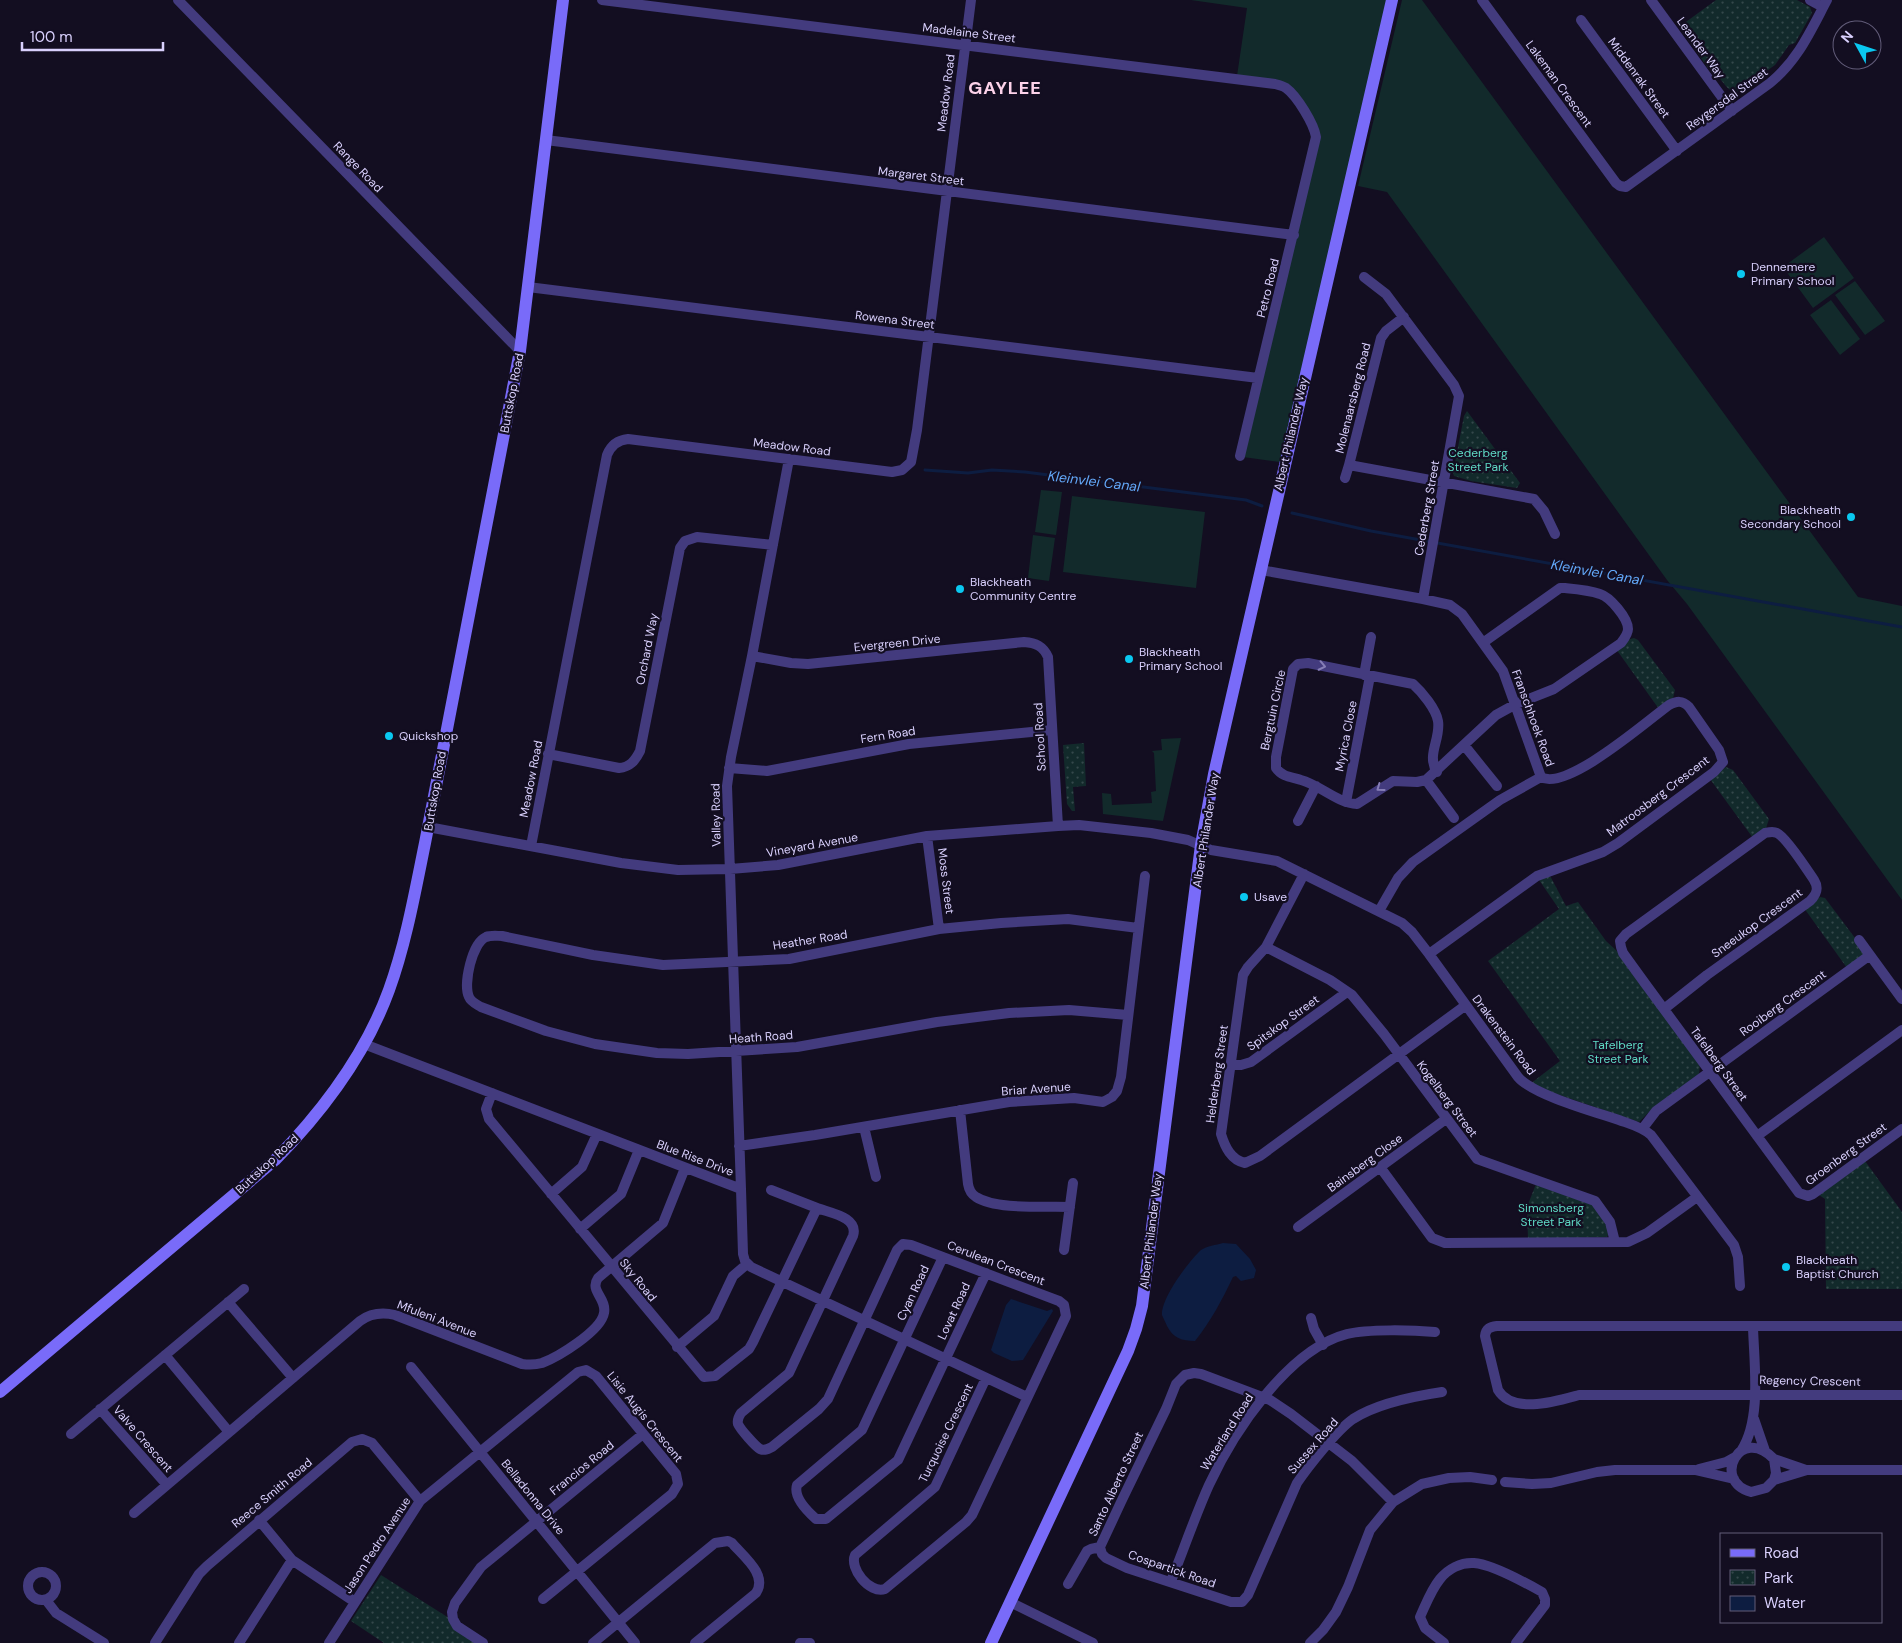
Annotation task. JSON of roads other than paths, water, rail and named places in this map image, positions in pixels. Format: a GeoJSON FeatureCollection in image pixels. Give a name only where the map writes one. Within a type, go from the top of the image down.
{"type":"FeatureCollection","features":[{"type":"Feature","properties":{"kind":"street","name":"Range Road"},"geometry":{"type":"LineString","coordinates":[[178,0],[520,351]]}},
{"type":"Feature","properties":{"kind":"street","name":"Buttskop Road"},"geometry":{"type":"LineString","coordinates":[[0,1392],[275,1160],[313,1120],[347,1074],[364,1044],[388,992],[401,952],[428,827],[520,351],[563,0]]}},
{"type":"Feature","properties":{"kind":"street","name":"Madelaine Street"},"geometry":{"type":"LineString","coordinates":[[602,0],[1275,84],[1285,87],[1292,93],[1313,126]]}},
{"type":"Feature","properties":{"kind":"street","name":"Meadow Road"},"geometry":{"type":"LineString","coordinates":[[531,846],[607,455],[612,446],[620,440],[628,439],[892,472],[906,467],[911,462],[914,456],[971,0]]}},
{"type":"Feature","properties":{"kind":"street","name":"Albert Philander Way"},"geometry":{"type":"LineString","coordinates":[[991,1643],[1128,1351],[1142,1306],[1200,845],[1214,774],[1276,499],[1392,0]]}},
{"type":"Feature","properties":{"kind":"street","name":"Leander Way"},"geometry":{"type":"LineString","coordinates":[[1651,0],[1732,111]]}},
{"type":"Feature","properties":{"kind":"street"},"geometry":{"type":"LineString","coordinates":[[1810,0],[1825,3]]}},
{"type":"Feature","properties":{"kind":"street","name":"Lakeman Crescent"},"geometry":{"type":"LineString","coordinates":[[1486,1],[1616,183]]}},
{"type":"Feature","properties":{"kind":"street","name":"Reygersdal Street"},"geometry":{"type":"LineString","coordinates":[[1616,183],[1626,187],[1732,111],[1785,70],[1799,51],[1825,3]]}},
{"type":"Feature","properties":{"kind":"street","name":"Middenrak Street"},"geometry":{"type":"LineString","coordinates":[[1581,20],[1677,151]]}},
{"type":"Feature","properties":{"kind":"street","name":"Petro Road"},"geometry":{"type":"LineString","coordinates":[[1240,456],[1316,137],[1313,126]]}},
{"type":"Feature","properties":{"kind":"street","name":"Margaret Street"},"geometry":{"type":"LineString","coordinates":[[546,140],[1294,235]]}},
{"type":"Feature","properties":{"kind":"street","name":"Cederberg Street"},"geometry":{"type":"LineString","coordinates":[[1364,277],[1386,294],[1459,394],[1424,599]]}},
{"type":"Feature","properties":{"kind":"street","name":"Rowena Street"},"geometry":{"type":"LineString","coordinates":[[528,287],[1258,378]]}},
{"type":"Feature","properties":{"kind":"street","name":"Molenaarsberg Road"},"geometry":{"type":"LineString","coordinates":[[1345,478],[1381,338],[1386,331],[1404,317]]}},
{"type":"Feature","properties":{"kind":"street","name":"Valley Road"},"geometry":{"type":"LineString","coordinates":[[741,1189],[726,786],[789,459]]}},
{"type":"Feature","properties":{"kind":"street","name":"Molenaarsberg Road"},"geometry":{"type":"LineString","coordinates":[[1349,465],[1534,499],[1544,511],[1555,534]]}},
{"type":"Feature","properties":{"kind":"street","name":"Orchard Way"},"geometry":{"type":"LineString","coordinates":[[548,754],[619,768],[625,768],[636,760],[640,751],[680,548],[685,541],[697,536],[773,545]]}},
{"type":"Feature","properties":{"kind":"street","name":"Franschhoek Road"},"geometry":{"type":"LineString","coordinates":[[1260,570],[1424,599],[1455,607],[1484,642],[1503,671],[1516,704],[1541,777],[1500,800],[1413,862],[1398,878],[1379,912]]}},
{"type":"Feature","properties":{"kind":"street"},"geometry":{"type":"LineString","coordinates":[[1346,802],[1360,803],[1393,781],[1417,782],[1426,780],[1437,772],[1496,715],[1516,704],[1554,689],[1621,642],[1628,631],[1625,620],[1610,600],[1602,595],[1560,588],[1484,642]]}},
{"type":"Feature","properties":{"kind":"street","name":"Myrica Close"},"geometry":{"type":"LineString","coordinates":[[1346,802],[1367,676],[1371,637]]}},
{"type":"Feature","properties":{"kind":"street","name":"Evergreen Drive"},"geometry":{"type":"LineString","coordinates":[[752,656],[791,664],[808,664],[1024,642],[1035,643],[1043,648]]}},
{"type":"Feature","properties":{"kind":"street","name":"School Road"},"geometry":{"type":"LineString","coordinates":[[1043,648],[1048,657],[1058,826]]}},
{"type":"Feature","properties":{"kind":"street","name":"Bergtuin Circle"},"geometry":{"type":"LineString","coordinates":[[1346,802],[1316,786],[1282,774],[1277,771],[1275,766],[1293,670],[1298,664],[1308,663],[1414,684],[1432,708],[1438,723],[1432,762],[1437,772]]}},
{"type":"Feature","properties":{"kind":"street","name":"Matroosberg Crescent"},"geometry":{"type":"LineString","coordinates":[[1429,954],[1536,876],[1603,852],[1618,843],[1714,772],[1721,764],[1722,757],[1689,707],[1678,702],[1670,705],[1580,769],[1554,780],[1541,777]]}},
{"type":"Feature","properties":{"kind":"street","name":"Fern Road"},"geometry":{"type":"LineString","coordinates":[[729,768],[774,770],[909,744],[1052,730]]}},
{"type":"Feature","properties":{"kind":"street"},"geometry":{"type":"LineString","coordinates":[[1464,745],[1497,786]]}},
{"type":"Feature","properties":{"kind":"street"},"geometry":{"type":"LineString","coordinates":[[1426,780],[1454,818]]}},
{"type":"Feature","properties":{"kind":"street"},"geometry":{"type":"LineString","coordinates":[[1298,821],[1316,786]]}},
{"type":"Feature","properties":{"kind":"street","name":"Vineyard Avenue"},"geometry":{"type":"LineString","coordinates":[[428,827],[656,869],[678,870],[730,869],[803,861],[927,836],[1058,826],[1079,826],[1151,833],[1188,840],[1200,845]]}},
{"type":"Feature","properties":{"kind":"street","name":"Sneeukop Crescent"},"geometry":{"type":"LineString","coordinates":[[1620,943],[1626,934],[1766,833],[1772,832],[1781,835],[1812,876],[1816,883],[1817,891],[1810,901],[1664,1008]]}},
{"type":"Feature","properties":{"kind":"street","name":"Moss Street"},"geometry":{"type":"LineString","coordinates":[[927,836],[939,929]]}},
{"type":"Feature","properties":{"kind":"street","name":"Drakenstein Road"},"geometry":{"type":"LineString","coordinates":[[1200,845],[1211,850],[1271,859],[1407,927],[1429,954],[1518,1077],[1528,1087],[1590,1111],[1642,1128],[1654,1138],[1737,1251],[1740,1286]]}},
{"type":"Feature","properties":{"kind":"street","name":"Helderberg Street"},"geometry":{"type":"LineString","coordinates":[[1304,874],[1266,947],[1244,972],[1221,1134],[1234,1159],[1245,1163],[1251,1162],[1466,1005]]}},
{"type":"Feature","properties":{"kind":"street","name":"Briar Avenue"},"geometry":{"type":"LineString","coordinates":[[739,1146],[787,1140],[1009,1102],[1074,1098],[1103,1102],[1112,1097],[1117,1091],[1121,1077],[1145,876]]}},
{"type":"Feature","properties":{"kind":"street","name":"Heather Road"},"geometry":{"type":"LineString","coordinates":[[486,937],[502,936],[593,955],[664,965],[789,959],[939,929],[1068,919],[1138,928]]}},
{"type":"Feature","properties":{"kind":"street","name":"Heath Road"},"geometry":{"type":"LineString","coordinates":[[486,937],[474,951],[467,988],[472,1001],[481,1007],[546,1031],[595,1044],[656,1053],[688,1054],[797,1047],[937,1022],[1009,1013],[1068,1010],[1128,1015]]}},
{"type":"Feature","properties":{"kind":"street"},"geometry":{"type":"LineString","coordinates":[[1859,940],[1902,999]]}},
{"type":"Feature","properties":{"kind":"street","name":"Tafelberg Street"},"geometry":{"type":"LineString","coordinates":[[1620,943],[1623,953],[1795,1188],[1803,1195]]}},
{"type":"Feature","properties":{"kind":"street","name":"Kogelberg Street"},"geometry":{"type":"LineString","coordinates":[[1266,947],[1330,980],[1352,994],[1477,1159],[1595,1202],[1610,1222],[1615,1242]]}},
{"type":"Feature","properties":{"kind":"street","name":"Rooiberg Crescent"},"geometry":{"type":"LineString","coordinates":[[1642,1128],[1656,1111],[1870,955]]}},
{"type":"Feature","properties":{"kind":"street","name":"Spitskop Street"},"geometry":{"type":"LineString","coordinates":[[1231,1065],[1241,1065],[1250,1062],[1347,992]]}},
{"type":"Feature","properties":{"kind":"street"},"geometry":{"type":"LineString","coordinates":[[1757,1136],[1902,1030]]}},
{"type":"Feature","properties":{"kind":"street","name":"Blue Rise Drive"},"geometry":{"type":"LineString","coordinates":[[364,1044],[741,1189],[743,1254],[747,1264]]}},
{"type":"Feature","properties":{"kind":"street","name":"Sky Road"},"geometry":{"type":"LineString","coordinates":[[492,1093],[486,1107],[487,1116],[701,1376],[706,1378],[714,1376],[749,1348],[782,1282]]}},
{"type":"Feature","properties":{"kind":"street"},"geometry":{"type":"LineString","coordinates":[[960,1110],[968,1184],[970,1192],[976,1198],[1002,1205],[1070,1207]]}},
{"type":"Feature","properties":{"kind":"street","name":"Bainsberg Close"},"geometry":{"type":"LineString","coordinates":[[1298,1227],[1446,1119]]}},
{"type":"Feature","properties":{"kind":"street"},"geometry":{"type":"LineString","coordinates":[[864,1127],[876,1177]]}},
{"type":"Feature","properties":{"kind":"street","name":"Groenberg Street"},"geometry":{"type":"LineString","coordinates":[[1803,1195],[1813,1194],[1900,1133]]}},
{"type":"Feature","properties":{"kind":"street"},"geometry":{"type":"LineString","coordinates":[[551,1194],[582,1167],[597,1134]]}},
{"type":"Feature","properties":{"kind":"street"},"geometry":{"type":"LineString","coordinates":[[580,1229],[621,1194],[639,1150]]}},
{"type":"Feature","properties":{"kind":"street"},"geometry":{"type":"LineString","coordinates":[[1380,1167],[1432,1238],[1440,1242],[1452,1244],[1628,1242],[1639,1238],[1697,1197]]}},
{"type":"Feature","properties":{"kind":"street"},"geometry":{"type":"LineString","coordinates":[[611,1267],[663,1223],[685,1168]]}},
{"type":"Feature","properties":{"kind":"street"},"geometry":{"type":"LineString","coordinates":[[1064,1250],[1073,1183]]}},
{"type":"Feature","properties":{"kind":"street"},"geometry":{"type":"LineString","coordinates":[[771,1190],[848,1220],[855,1230],[788,1373],[741,1412],[738,1418],[738,1425],[755,1445],[761,1449],[772,1447],[825,1403],[864,1320]]}},
{"type":"Feature","properties":{"kind":"street"},"geometry":{"type":"LineString","coordinates":[[782,1282],[817,1208]]}},
{"type":"Feature","properties":{"kind":"street","name":"Cerulean Crescent"},"geometry":{"type":"LineString","coordinates":[[864,1320],[900,1246],[908,1244],[1059,1301],[1066,1308],[1066,1316],[1027,1397]]}},
{"type":"Feature","properties":{"kind":"street","name":"Cyan Road"},"geometry":{"type":"LineString","coordinates":[[943,1257],[862,1430],[796,1485],[796,1496],[816,1519],[823,1520],[830,1517],[898,1460],[946,1359]]}},
{"type":"Feature","properties":{"kind":"street"},"geometry":{"type":"LineString","coordinates":[[677,1347],[714,1316],[733,1276],[747,1264],[1027,1397]]}},
{"type":"Feature","properties":{"kind":"street","name":"Mfuleni Avenue"},"geometry":{"type":"LineString","coordinates":[[134,1513],[360,1321],[377,1313],[395,1315],[522,1364],[530,1365],[543,1362],[566,1350],[599,1323],[604,1314],[605,1305],[595,1289],[595,1283],[611,1267]]}},
{"type":"Feature","properties":{"kind":"street","name":"Lovat Road"},"geometry":{"type":"LineString","coordinates":[[946,1359],[986,1273]]}},
{"type":"Feature","properties":{"kind":"street","name":"Valve Crescent"},"geometry":{"type":"LineString","coordinates":[[71,1434],[244,1289]]}},
{"type":"Feature","properties":{"kind":"street"},"geometry":{"type":"LineString","coordinates":[[228,1302],[293,1378]]}},
{"type":"Feature","properties":{"kind":"street"},"geometry":{"type":"LineString","coordinates":[[1311,1318],[1314,1329],[1323,1345]]}},
{"type":"Feature","properties":{"kind":"street"},"geometry":{"type":"LineString","coordinates":[[1902,1326],[1497,1326],[1490,1327],[1486,1331],[1485,1336],[1498,1390],[1508,1400],[1517,1402],[1546,1404],[1579,1396],[1754,1395],[1754,1418],[1746,1443],[1732,1464],[1734,1479],[1738,1486],[1751,1492],[1766,1488],[1774,1480],[1807,1470],[1902,1470]]}},
{"type":"Feature","properties":{"kind":"street","name":"Regency Crescent"},"geometry":{"type":"LineString","coordinates":[[1753,1327],[1754,1395],[1902,1395]]}},
{"type":"Feature","properties":{"kind":"street","name":"Waterland Road"},"geometry":{"type":"LineString","coordinates":[[1171,1581],[1209,1485],[1225,1455],[1263,1397],[1290,1367],[1314,1348],[1347,1334],[1435,1332]]}},
{"type":"Feature","properties":{"kind":"street"},"geometry":{"type":"LineString","coordinates":[[164,1355],[229,1432]]}},
{"type":"Feature","properties":{"kind":"street","name":"Belladonna Drive"},"geometry":{"type":"LineString","coordinates":[[410,1367],[635,1643]]}},
{"type":"Feature","properties":{"kind":"street","name":"Lisie Augis Crescent"},"geometry":{"type":"LineString","coordinates":[[481,1452],[578,1372],[586,1370],[596,1376],[676,1474],[678,1484],[676,1490],[577,1572]]}},
{"type":"Feature","properties":{"kind":"street","name":"Santo Alberto Street"},"geometry":{"type":"LineString","coordinates":[[1068,1584],[1087,1551],[1100,1548],[1176,1384],[1185,1375],[1202,1374],[1263,1397]]}},
{"type":"Feature","properties":{"kind":"street","name":"Turquoise Crescent"},"geometry":{"type":"LineString","coordinates":[[986,1378],[935,1487],[857,1553],[854,1558],[854,1568],[871,1588],[877,1590],[885,1588],[969,1518],[1027,1397]]}},
{"type":"Feature","properties":{"kind":"street","name":"Sussex Road"},"geometry":{"type":"LineString","coordinates":[[1242,1602],[1248,1595],[1293,1489],[1305,1471],[1329,1444],[1353,1419],[1384,1405],[1442,1392]]}},
{"type":"Feature","properties":{"kind":"street"},"geometry":{"type":"LineString","coordinates":[[1263,1397],[1292,1414],[1352,1461],[1393,1502]]}},
{"type":"Feature","properties":{"kind":"street","name":"Valve Crescent"},"geometry":{"type":"LineString","coordinates":[[100,1409],[166,1485]]}},
{"type":"Feature","properties":{"kind":"street"},"geometry":{"type":"LineString","coordinates":[[1754,1418],[1765,1451],[1774,1459],[1807,1470]]}},
{"type":"Feature","properties":{"kind":"street","name":"Francios Road"},"geometry":{"type":"LineString","coordinates":[[483,1643],[457,1626],[452,1620],[455,1603],[481,1567],[643,1434]]}},
{"type":"Feature","properties":{"kind":"street","name":"Reece Smith Road"},"geometry":{"type":"LineString","coordinates":[[155,1643],[199,1574],[259,1520],[352,1442],[362,1439],[372,1443],[420,1501]]}},
{"type":"Feature","properties":{"kind":"street"},"geometry":{"type":"LineString","coordinates":[[1695,1470],[1726,1462],[1749,1448],[1765,1451]]}},
{"type":"Feature","properties":{"kind":"street","name":"Jason Pedro Avenue"},"geometry":{"type":"LineString","coordinates":[[329,1643],[420,1501],[481,1452]]}},
{"type":"Feature","properties":{"kind":"street"},"geometry":{"type":"LineString","coordinates":[[1774,1459],[1776,1473],[1774,1480]]}},
{"type":"Feature","properties":{"kind":"street"},"geometry":{"type":"LineString","coordinates":[[1505,1482],[1551,1483],[1597,1472],[1615,1470],[1695,1470],[1734,1479]]}},
{"type":"Feature","properties":{"kind":"street"},"geometry":{"type":"LineString","coordinates":[[1311,1643],[1324,1630],[1336,1612],[1348,1588],[1370,1530],[1393,1502],[1422,1484],[1449,1478],[1470,1477],[1492,1480]]}},
{"type":"Feature","properties":{"kind":"street"},"geometry":{"type":"LineString","coordinates":[[259,1520],[292,1560],[355,1602]]}},
{"type":"Feature","properties":{"kind":"street"},"geometry":{"type":"LineString","coordinates":[[593,1643],[715,1543],[728,1541],[757,1571],[761,1583],[756,1593],[695,1643]]}},
{"type":"Feature","properties":{"kind":"street","name":"Cospartick Road"},"geometry":{"type":"LineString","coordinates":[[1100,1548],[1106,1558],[1127,1568],[1231,1602],[1242,1602]]}},
{"type":"Feature","properties":{"kind":"street"},"geometry":{"type":"LineString","coordinates":[[239,1643],[292,1560]]}},
{"type":"Feature","properties":{"kind":"street"},"geometry":{"type":"LineString","coordinates":[[1444,1643],[1425,1628],[1420,1617],[1439,1580],[1457,1566],[1470,1563],[1480,1564],[1520,1580],[1542,1592],[1545,1605],[1516,1643]]}},
{"type":"Feature","properties":{"kind":"street"},"geometry":{"type":"LineString","coordinates":[[542,1599],[577,1572]]}},
{"type":"Feature","properties":{"kind":"street"},"geometry":{"type":"LineString","coordinates":[[46,1600],[56,1613],[104,1643]]}},
{"type":"Feature","properties":{"kind":"street"},"geometry":{"type":"LineString","coordinates":[[1010,1602],[1093,1643]]}},
{"type":"Feature","properties":{"kind":"street"},"geometry":{"type":"LineString","coordinates":[[800,1643],[810,1643]]}},
{"type":"Feature","properties":{"kind":"water"},"geometry":{"type":"Polygon","coordinates":[[[1223,1243],[1236,1244],[1250,1259],[1256,1270],[1254,1278],[1241,1281],[1236,1276],[1233,1277],[1216,1310],[1195,1341],[1178,1338],[1169,1330],[1162,1315],[1166,1299],[1183,1271],[1201,1250],[1223,1243]]]}},
{"type":"Feature","properties":{"kind":"water"},"geometry":{"type":"Polygon","coordinates":[[[1011,1299],[1047,1311],[1052,1309],[1053,1311],[1023,1360],[1012,1361],[991,1350],[1006,1305],[1011,1299]]]}},
{"type":"Feature","properties":{"kind":"waterway","name":"Kleinvlei Canal"},"geometry":{"type":"LineString","coordinates":[[925,470],[968,473],[992,470],[1025,472],[1246,500],[1262,506]]}},
{"type":"Feature","properties":{"kind":"waterway","name":"Kleinvlei Canal"},"geometry":{"type":"LineString","coordinates":[[1292,513],[1371,531],[1902,627]]}},
{"type":"Feature","properties":{"kind":"place","name":"Dennemere Primary School"},"geometry":{"type":"Point","coordinates":[1741,274]}},
{"type":"Feature","properties":{"kind":"place","name":"Blackheath Secondary School"},"geometry":{"type":"Point","coordinates":[1851,517]}},
{"type":"Feature","properties":{"kind":"place","name":"Blackheath Community Centre"},"geometry":{"type":"Point","coordinates":[960,589]}},
{"type":"Feature","properties":{"kind":"place","name":"Blackheath Primary School"},"geometry":{"type":"Point","coordinates":[1129,659]}},
{"type":"Feature","properties":{"kind":"place","name":"Quickshop"},"geometry":{"type":"Point","coordinates":[389,736]}},
{"type":"Feature","properties":{"kind":"place","name":"Usave"},"geometry":{"type":"Point","coordinates":[1244,897]}},
{"type":"Feature","properties":{"kind":"place","name":"Blackheath Baptist Church"},"geometry":{"type":"Point","coordinates":[1786,1267]}},
{"type":"Feature","properties":{"kind":"district","name":"GAYLEE"},"geometry":{"type":"Point","coordinates":[1005,88]}},
{"type":"Feature","properties":{"kind":"park label","name":"Cederberg Street Park"},"geometry":{"type":"Point","coordinates":[1478,460]}},
{"type":"Feature","properties":{"kind":"park label","name":"Tafelberg Street Park"},"geometry":{"type":"Point","coordinates":[1618,1052]}},
{"type":"Feature","properties":{"kind":"park label","name":"Simonsberg Street Park"},"geometry":{"type":"Point","coordinates":[1551,1215]}}]}
